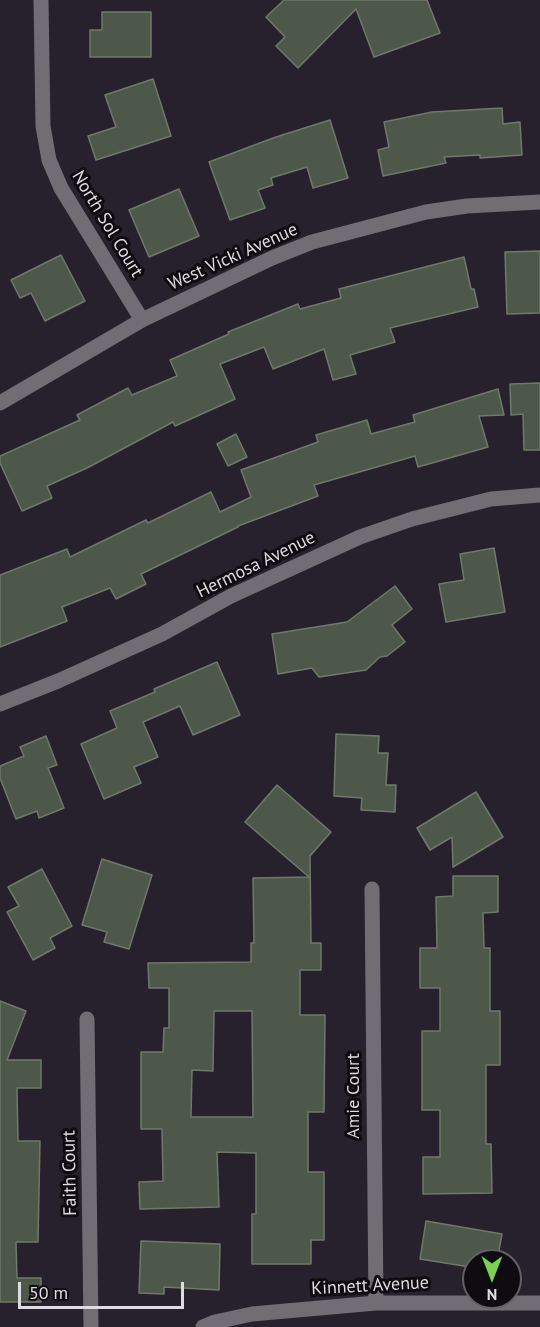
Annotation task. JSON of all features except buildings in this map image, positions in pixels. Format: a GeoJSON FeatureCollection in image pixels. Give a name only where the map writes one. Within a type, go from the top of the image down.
{"type":"FeatureCollection","features":[{"type":"Feature","properties":{"kind":"street","name":"North Sol Court"},"geometry":{"type":"LineString","coordinates":[[41,0],[43,126],[49,160],[61,188],[142,320]]}},
{"type":"Feature","properties":{"kind":"street","name":"West Vicki Avenue"},"geometry":{"type":"LineString","coordinates":[[0,403],[142,320],[272,258],[312,242],[426,212],[466,206],[540,202]]}},
{"type":"Feature","properties":{"kind":"street","name":"Hermosa Avenue"},"geometry":{"type":"LineString","coordinates":[[0,704],[58,681],[162,634],[231,596],[360,537],[412,519],[491,500],[540,495]]}},
{"type":"Feature","properties":{"kind":"street","name":"Amie Court"},"geometry":{"type":"LineString","coordinates":[[372,889],[376,1303]]}},
{"type":"Feature","properties":{"kind":"street","name":"Faith Court"},"geometry":{"type":"LineString","coordinates":[[87,1019],[91,1327]]}},
{"type":"Feature","properties":{"kind":"street","name":"Kinnett Avenue"},"geometry":{"type":"LineString","coordinates":[[203,1327],[252,1314],[376,1303],[540,1303]]}}]}
